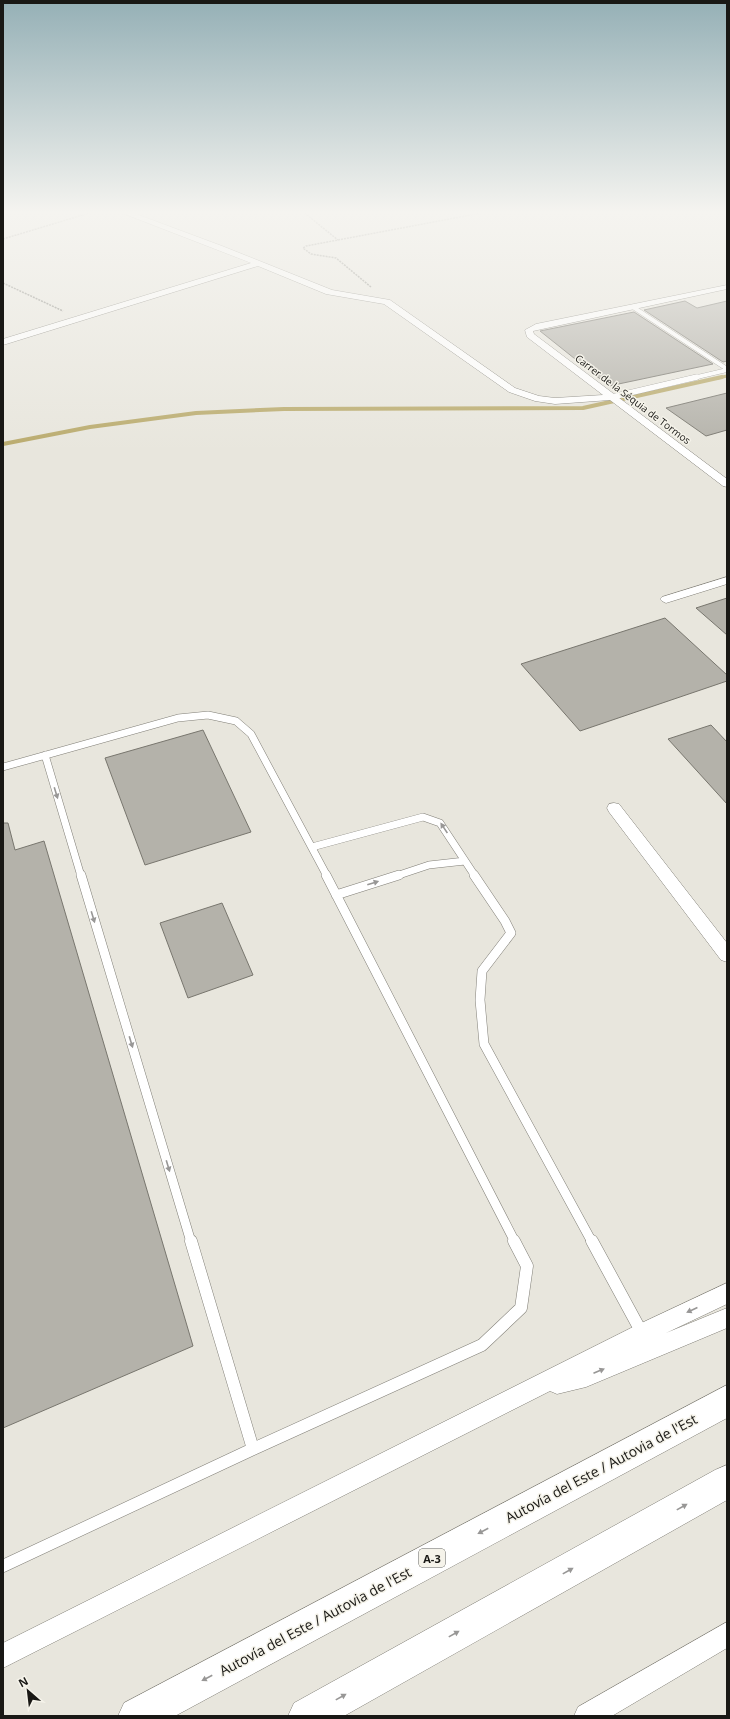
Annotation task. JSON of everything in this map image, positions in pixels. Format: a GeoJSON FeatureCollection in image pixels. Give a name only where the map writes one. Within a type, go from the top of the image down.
{"type":"FeatureCollection","features":[{"type":"Feature","properties":{"kind":"highway","name":"Autovía del Este / Autovia de l'Est"},"geometry":{"type":"LineString","coordinates":[[137,1716],[727,1401]]}},
{"type":"Feature","properties":{"kind":"highway"},"geometry":{"type":"LineString","coordinates":[[307,1716],[727,1482]]}},
{"type":"Feature","properties":{"kind":"street"},"geometry":{"type":"LineString","coordinates":[[3,342],[168,291]]}},
{"type":"Feature","properties":{"kind":"street"},"geometry":{"type":"LineString","coordinates":[[328,291],[338,295],[373,298],[387,302],[512,390],[538,399],[555,401],[612,397]]}},
{"type":"Feature","properties":{"kind":"street"},"geometry":{"type":"LineString","coordinates":[[633,307],[707,291]]}},
{"type":"Feature","properties":{"kind":"street","name":"Carrer de la Séquia de Tormos"},"geometry":{"type":"LineString","coordinates":[[633,307],[536,327],[529,330],[530,335],[727,484]]}},
{"type":"Feature","properties":{"kind":"street"},"geometry":{"type":"LineString","coordinates":[[666,599],[727,580]]}},
{"type":"Feature","properties":{"kind":"street"},"geometry":{"type":"LineString","coordinates":[[614,808],[727,955]]}},
{"type":"Feature","properties":{"kind":"street"},"geometry":{"type":"LineString","coordinates":[[3,1656],[642,1333],[727,1293]]}},
{"type":"Feature","properties":{"kind":"street"},"geometry":{"type":"LineString","coordinates":[[534,1388],[586,1376],[727,1318]]}},
{"type":"Feature","properties":{"kind":"street"},"geometry":{"type":"LineString","coordinates":[[587,1716],[727,1634]]}},
{"type":"Feature","properties":{"kind":"lane"},"geometry":{"type":"LineString","coordinates":[[633,307],[727,369]]}},
{"type":"Feature","properties":{"kind":"lane"},"geometry":{"type":"LineString","coordinates":[[612,397],[727,369]]}},
{"type":"Feature","properties":{"kind":"lane"},"geometry":{"type":"LineString","coordinates":[[3,767],[178,718],[208,715],[236,721],[251,734],[312,848],[527,1266],[521,1308],[482,1345],[253,1449],[3,1566]]}},
{"type":"Feature","properties":{"kind":"lane"},"geometry":{"type":"LineString","coordinates":[[45,755],[253,1449]]}},
{"type":"Feature","properties":{"kind":"lane"},"geometry":{"type":"LineString","coordinates":[[312,848],[423,818],[440,823],[505,921],[511,933],[482,971],[480,1000],[484,1044],[642,1333]]}},
{"type":"Feature","properties":{"kind":"lane"},"geometry":{"type":"LineString","coordinates":[[336,895],[429,865],[465,861]]}},
{"type":"Feature","properties":{"kind":"path"},"geometry":{"type":"LineString","coordinates":[[21,291],[80,318]]}},
{"type":"Feature","properties":{"kind":"path"},"geometry":{"type":"LineString","coordinates":[[375,291],[387,302]]}},
{"type":"Feature","properties":{"kind":"building"},"geometry":{"type":"Polygon","coordinates":[[[685,301],[697,308],[727,301],[727,361],[723,362],[644,310],[685,301]]]}},
{"type":"Feature","properties":{"kind":"building"},"geometry":{"type":"Polygon","coordinates":[[[634,312],[713,364],[609,386],[540,331],[634,312]]]}},
{"type":"Feature","properties":{"kind":"building"},"geometry":{"type":"Polygon","coordinates":[[[727,393],[727,430],[706,436],[666,408],[727,393]]]}},
{"type":"Feature","properties":{"kind":"building"},"geometry":{"type":"Polygon","coordinates":[[[727,598],[727,635],[696,608],[727,598]]]}},
{"type":"Feature","properties":{"kind":"building"},"geometry":{"type":"Polygon","coordinates":[[[665,618],[727,675],[727,681],[580,731],[521,664],[665,618]]]}},
{"type":"Feature","properties":{"kind":"building"},"geometry":{"type":"Polygon","coordinates":[[[711,725],[727,742],[727,804],[668,739],[711,725]]]}},
{"type":"Feature","properties":{"kind":"building"},"geometry":{"type":"Polygon","coordinates":[[[203,730],[251,832],[145,865],[105,758],[203,730]]]}},
{"type":"Feature","properties":{"kind":"building"},"geometry":{"type":"Polygon","coordinates":[[[3,823],[8,823],[15,850],[44,841],[193,1346],[3,1428],[3,823]]]}},
{"type":"Feature","properties":{"kind":"building"},"geometry":{"type":"Polygon","coordinates":[[[222,903],[253,975],[188,998],[160,923],[222,903]]]}},
{"type":"Feature","properties":{"kind":"waterway"},"geometry":{"type":"LineString","coordinates":[[718,378],[727,376]]}},
{"type":"Feature","properties":{"kind":"waterway"},"geometry":{"type":"LineString","coordinates":[[3,444],[90,427],[196,413],[284,409],[583,408],[722,377]]}}]}
